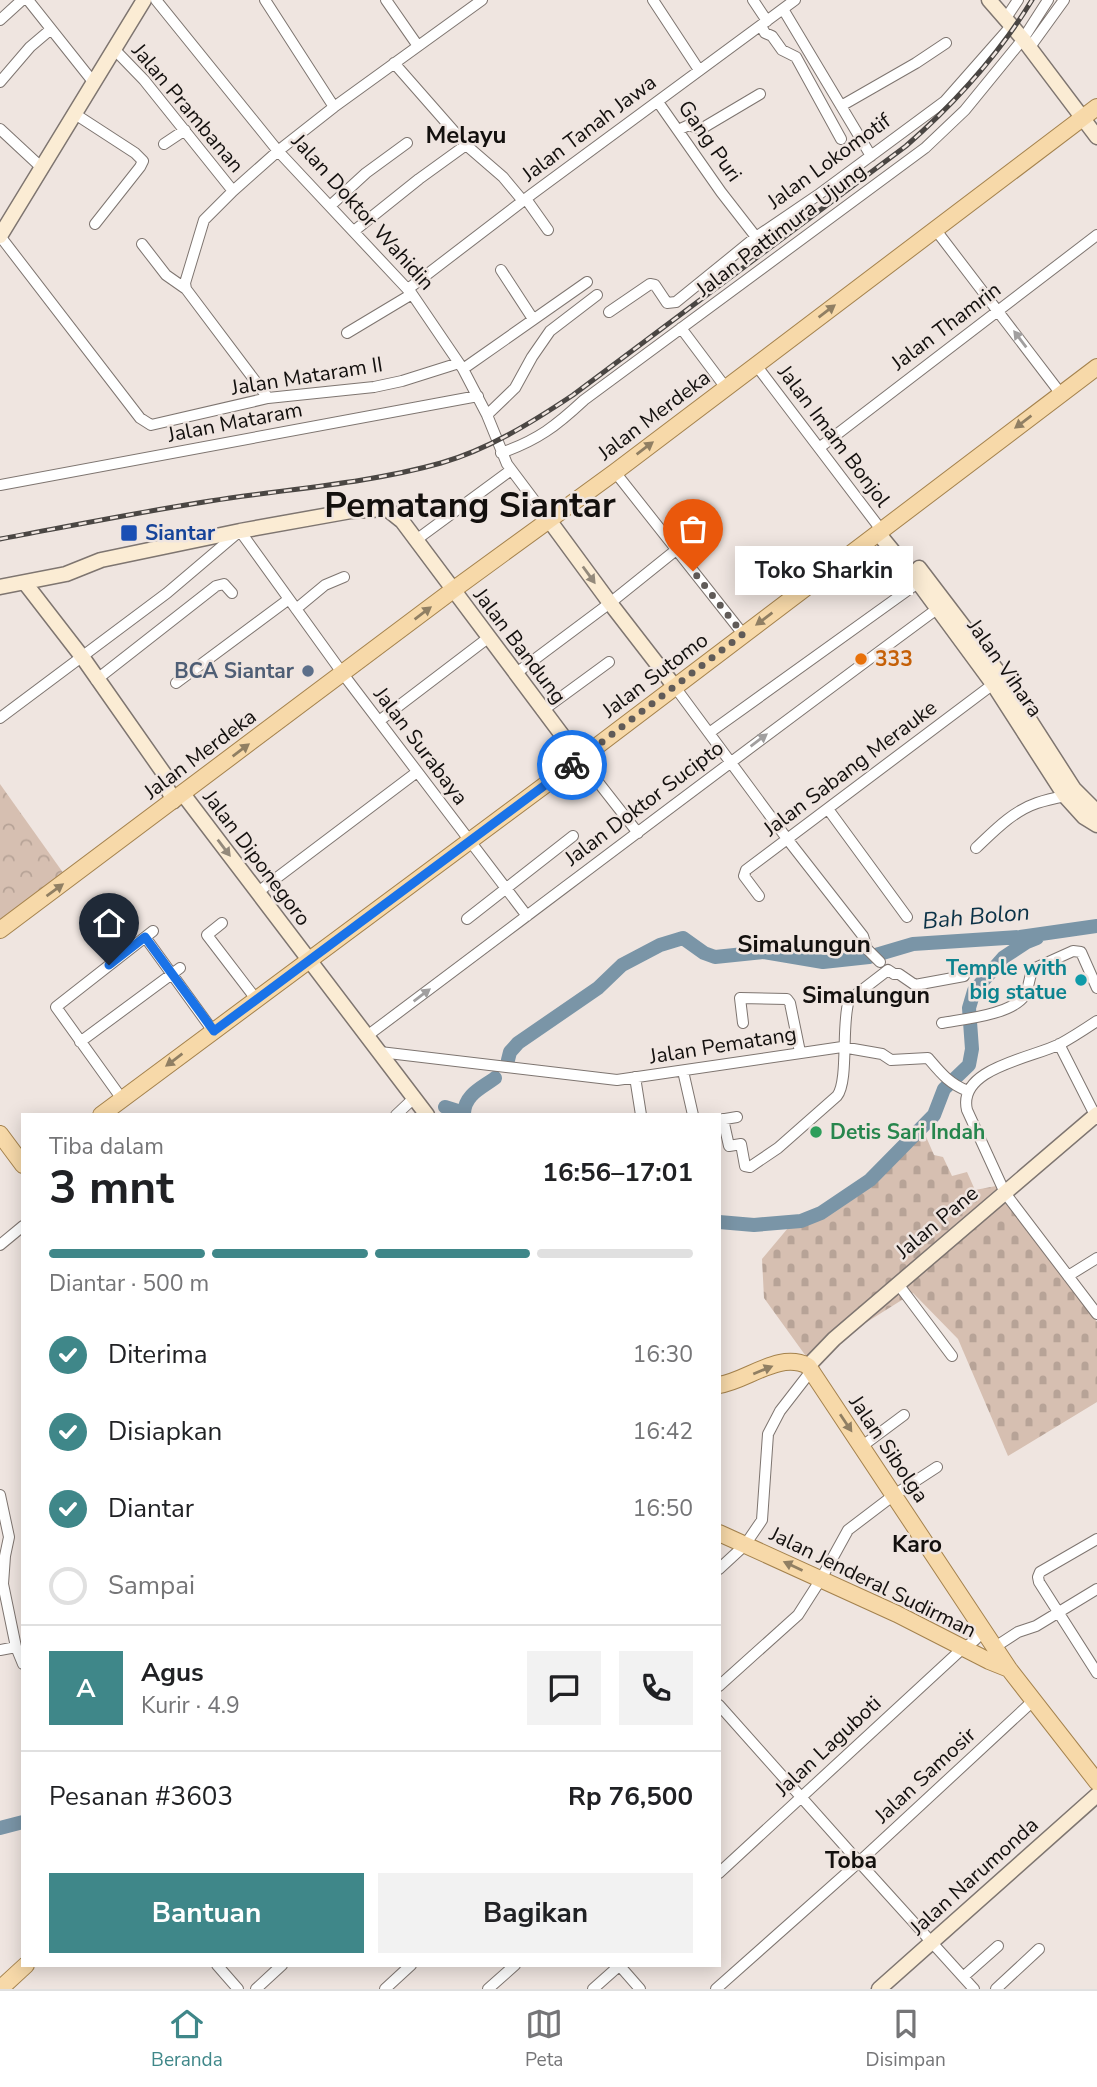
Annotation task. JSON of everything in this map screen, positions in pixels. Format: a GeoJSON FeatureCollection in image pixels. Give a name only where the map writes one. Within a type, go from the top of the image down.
{"type":"FeatureCollection","features":[{"type":"Feature","properties":{"kind":"main road","name":"Jalan Merdeka"},"geometry":{"type":"LineString","coordinates":[[0,930],[453,590],[615,472],[1097,107]]}},
{"type":"Feature","properties":{"kind":"main road","name":"Jalan Sutomo"},"geometry":{"type":"LineString","coordinates":[[104,1113],[580,759],[1097,367]]}},
{"type":"Feature","properties":{"kind":"main road"},"geometry":{"type":"LineString","coordinates":[[0,1132],[21,1143]]}},
{"type":"Feature","properties":{"kind":"main road"},"geometry":{"type":"LineString","coordinates":[[0,1132],[21,1162]]}},
{"type":"Feature","properties":{"kind":"main road"},"geometry":{"type":"LineString","coordinates":[[721,1385],[791,1362],[801,1363],[809,1369]]}},
{"type":"Feature","properties":{"kind":"main road","name":"Jalan Sibolga"},"geometry":{"type":"LineString","coordinates":[[809,1369],[1010,1669],[1097,1782]]}},
{"type":"Feature","properties":{"kind":"main road","name":"Jalan Jenderal Sudirman"},"geometry":{"type":"LineString","coordinates":[[721,1534],[1010,1669]]}},
{"type":"Feature","properties":{"kind":"main road"},"geometry":{"type":"LineString","coordinates":[[0,1989],[24,1967]]}},
{"type":"Feature","properties":{"kind":"street"},"geometry":{"type":"LineString","coordinates":[[0,20],[22,0]]}},
{"type":"Feature","properties":{"kind":"street"},"geometry":{"type":"LineString","coordinates":[[28,0],[94,83]]}},
{"type":"Feature","properties":{"kind":"street","name":"Jalan Doktor Wahidin"},"geometry":{"type":"LineString","coordinates":[[156,0],[278,151],[410,292],[461,366],[478,396],[501,453],[511,470],[863,936],[867,949],[880,962]]}},
{"type":"Feature","properties":{"kind":"street"},"geometry":{"type":"LineString","coordinates":[[265,0],[334,107]]}},
{"type":"Feature","properties":{"kind":"street"},"geometry":{"type":"LineString","coordinates":[[386,0],[418,46]]}},
{"type":"Feature","properties":{"kind":"street","name":"Jalan Prambanan"},"geometry":{"type":"LineString","coordinates":[[186,289],[185,283],[204,220],[233,191],[334,107],[482,0]]}},
{"type":"Feature","properties":{"kind":"street"},"geometry":{"type":"LineString","coordinates":[[653,0],[699,70]]}},
{"type":"Feature","properties":{"kind":"street"},"geometry":{"type":"LineString","coordinates":[[752,0],[764,23],[765,33],[772,36],[782,50],[796,57],[841,139]]}},
{"type":"Feature","properties":{"kind":"street","name":"Jalan Tanah Jawa"},"geometry":{"type":"LineString","coordinates":[[347,333],[410,292],[524,200],[794,0]]}},
{"type":"Feature","properties":{"kind":"street"},"geometry":{"type":"LineString","coordinates":[[989,0],[1009,21],[1097,137]]}},
{"type":"Feature","properties":{"kind":"street","name":"Jalan Lokomotif"},"geometry":{"type":"LineString","coordinates":[[609,312],[652,284],[667,303],[673,303],[755,237],[818,195],[945,101],[1009,21],[1018,0]]}},
{"type":"Feature","properties":{"kind":"street","name":"Jalan Pattimura Ujung"},"geometry":{"type":"LineString","coordinates":[[501,453],[542,435],[584,400],[925,148],[965,110],[1026,43],[1048,0]]}},
{"type":"Feature","properties":{"kind":"street"},"geometry":{"type":"LineString","coordinates":[[1026,43],[1063,0]]}},
{"type":"Feature","properties":{"kind":"street"},"geometry":{"type":"LineString","coordinates":[[0,236],[94,83],[140,2]]}},
{"type":"Feature","properties":{"kind":"street"},"geometry":{"type":"LineString","coordinates":[[783,9],[871,156]]}},
{"type":"Feature","properties":{"kind":"street"},"geometry":{"type":"LineString","coordinates":[[0,82],[30,47],[50,30]]}},
{"type":"Feature","properties":{"kind":"street"},"geometry":{"type":"LineString","coordinates":[[841,106],[946,43]]}},
{"type":"Feature","properties":{"kind":"street","name":"Jalan Prambanan"},"geometry":{"type":"LineString","coordinates":[[114,49],[135,69],[233,191]]}},
{"type":"Feature","properties":{"kind":"street"},"geometry":{"type":"LineString","coordinates":[[394,63],[466,145],[503,177],[548,229]]}},
{"type":"Feature","properties":{"kind":"street"},"geometry":{"type":"LineString","coordinates":[[678,130],[689,125],[701,129],[760,94]]}},
{"type":"Feature","properties":{"kind":"street","name":"Gang Puri"},"geometry":{"type":"LineString","coordinates":[[658,102],[755,237]]}},
{"type":"Feature","properties":{"kind":"street"},"geometry":{"type":"LineString","coordinates":[[75,114],[143,161],[95,223]]}},
{"type":"Feature","properties":{"kind":"street"},"geometry":{"type":"LineString","coordinates":[[0,129],[42,168]]}},
{"type":"Feature","properties":{"kind":"street"},"geometry":{"type":"LineString","coordinates":[[164,144],[185,130]]}},
{"type":"Feature","properties":{"kind":"street"},"geometry":{"type":"LineString","coordinates":[[330,206],[366,173],[407,143]]}},
{"type":"Feature","properties":{"kind":"street"},"geometry":{"type":"LineString","coordinates":[[355,231],[466,145]]}},
{"type":"Feature","properties":{"kind":"street"},"geometry":{"type":"LineString","coordinates":[[935,229],[1061,394]]}},
{"type":"Feature","properties":{"kind":"street","name":"Jalan Thamrin"},"geometry":{"type":"LineString","coordinates":[[819,448],[1097,235]]}},
{"type":"Feature","properties":{"kind":"street","name":"Jalan Mataram II"},"geometry":{"type":"LineString","coordinates":[[0,236],[140,418],[151,425],[268,398],[374,387],[461,366],[587,282]]}},
{"type":"Feature","properties":{"kind":"street"},"geometry":{"type":"LineString","coordinates":[[142,244],[166,275],[186,289],[268,398]]}},
{"type":"Feature","properties":{"kind":"street"},"geometry":{"type":"LineString","coordinates":[[501,270],[533,319]]}},
{"type":"Feature","properties":{"kind":"street"},"geometry":{"type":"LineString","coordinates":[[487,415],[515,388],[550,331],[597,295]]}},
{"type":"Feature","properties":{"kind":"street"},"geometry":{"type":"LineString","coordinates":[[681,328],[726,388]]}},
{"type":"Feature","properties":{"kind":"street","name":"Jalan Imam Bonjol"},"geometry":{"type":"LineString","coordinates":[[756,365],[882,530]]}},
{"type":"Feature","properties":{"kind":"street","name":"Jalan Mataram"},"geometry":{"type":"LineString","coordinates":[[0,485],[478,396]]}},
{"type":"Feature","properties":{"kind":"street"},"geometry":{"type":"LineString","coordinates":[[416,540],[511,470]]}},
{"type":"Feature","properties":{"kind":"street"},"geometry":{"type":"LineString","coordinates":[[615,472],[743,634]]}},
{"type":"Feature","properties":{"kind":"street","name":"Jalan Bandung"},"geometry":{"type":"LineString","coordinates":[[240,531],[351,511],[387,509],[402,521],[580,759]]}},
{"type":"Feature","properties":{"kind":"street","name":"Jalan Vihara"},"geometry":{"type":"LineString","coordinates":[[882,530],[997,681],[1072,799],[1097,825]]}},
{"type":"Feature","properties":{"kind":"street"},"geometry":{"type":"LineString","coordinates":[[0,587],[66,574],[101,559],[240,531]]}},
{"type":"Feature","properties":{"kind":"street"},"geometry":{"type":"LineString","coordinates":[[0,718],[167,593],[240,531]]}},
{"type":"Feature","properties":{"kind":"street","name":"Jalan Surabaya"},"geometry":{"type":"LineString","coordinates":[[240,531],[343,674],[527,916]]}},
{"type":"Feature","properties":{"kind":"street"},"geometry":{"type":"LineString","coordinates":[[515,674],[676,550]]}},
{"type":"Feature","properties":{"kind":"street"},"geometry":{"type":"LineString","coordinates":[[296,609],[325,585],[344,577]]}},
{"type":"Feature","properties":{"kind":"street"},"geometry":{"type":"LineString","coordinates":[[709,733],[922,580]]}},
{"type":"Feature","properties":{"kind":"street","name":"Jalan Diponegoro"},"geometry":{"type":"LineString","coordinates":[[24,583],[82,658],[164,775],[167,788],[181,795],[426,1113]]}},
{"type":"Feature","properties":{"kind":"street"},"geometry":{"type":"LineString","coordinates":[[96,680],[216,586],[224,584],[232,593]]}},
{"type":"Feature","properties":{"kind":"street"},"geometry":{"type":"LineString","coordinates":[[176,683],[289,599]]}},
{"type":"Feature","properties":{"kind":"street","name":"Jalan Doktor Sucipto"},"geometry":{"type":"LineString","coordinates":[[367,1036],[941,605]]}},
{"type":"Feature","properties":{"kind":"street"},"geometry":{"type":"LineString","coordinates":[[379,721],[488,638]]}},
{"type":"Feature","properties":{"kind":"street"},"geometry":{"type":"LineString","coordinates":[[542,711],[609,662]]}},
{"type":"Feature","properties":{"kind":"street","name":"Jalan Sabang Merauke"},"geometry":{"type":"LineString","coordinates":[[760,897],[745,880],[745,873],[997,681]]}},
{"type":"Feature","properties":{"kind":"street"},"geometry":{"type":"LineString","coordinates":[[580,759],[638,833]]}},
{"type":"Feature","properties":{"kind":"street"},"geometry":{"type":"LineString","coordinates":[[258,892],[417,772]]}},
{"type":"Feature","properties":{"kind":"street"},"geometry":{"type":"LineString","coordinates":[[976,848],[1003,823],[1035,803],[1072,799]]}},
{"type":"Feature","properties":{"kind":"street","name":"Jalan Vihara"},"geometry":{"type":"LineString","coordinates":[[1072,799],[1097,812]]}},
{"type":"Feature","properties":{"kind":"street"},"geometry":{"type":"LineString","coordinates":[[828,809],[907,917]]}},
{"type":"Feature","properties":{"kind":"street"},"geometry":{"type":"LineString","coordinates":[[467,919],[573,836]]}},
{"type":"Feature","properties":{"kind":"street"},"geometry":{"type":"LineString","coordinates":[[222,923],[207,935],[256,999]]}},
{"type":"Feature","properties":{"kind":"street"},"geometry":{"type":"LineString","coordinates":[[122,1099],[56,1007],[149,934],[214,1031]]}},
{"type":"Feature","properties":{"kind":"street"},"geometry":{"type":"LineString","coordinates":[[942,1023],[995,1012],[1017,1003],[1024,996],[1033,969],[1073,951],[1081,951],[1097,988]]}},
{"type":"Feature","properties":{"kind":"street"},"geometry":{"type":"LineString","coordinates":[[737,1117],[721,1120],[729,1146],[741,1144],[745,1166],[750,1167],[778,1148],[842,1090],[843,1048],[849,1000],[888,970],[915,985],[964,976]]}},
{"type":"Feature","properties":{"kind":"street"},"geometry":{"type":"LineString","coordinates":[[80,1042],[176,971]]}},
{"type":"Feature","properties":{"kind":"street"},"geometry":{"type":"LineString","coordinates":[[743,1023],[740,998],[787,999],[800,1052]]}},
{"type":"Feature","properties":{"kind":"street"},"geometry":{"type":"LineString","coordinates":[[1097,1021],[1059,1045],[995,1068],[979,1078],[968,1091],[965,1101],[1005,1193],[1097,1314]]}},
{"type":"Feature","properties":{"kind":"street"},"geometry":{"type":"LineString","coordinates":[[1059,1045],[1096,1116]]}},
{"type":"Feature","properties":{"kind":"street","name":"Jalan Pematang"},"geometry":{"type":"LineString","coordinates":[[380,1052],[617,1080],[843,1048],[882,1054],[891,1060],[928,1058],[939,1073],[955,1086],[968,1091]]}},
{"type":"Feature","properties":{"kind":"street"},"geometry":{"type":"LineString","coordinates":[[683,1071],[693,1113]]}},
{"type":"Feature","properties":{"kind":"street"},"geometry":{"type":"LineString","coordinates":[[635,1077],[641,1113]]}},
{"type":"Feature","properties":{"kind":"street"},"geometry":{"type":"LineString","coordinates":[[399,1113],[416,1100]]}},
{"type":"Feature","properties":{"kind":"street","name":"Jalan Pane"},"geometry":{"type":"LineString","coordinates":[[809,1369],[834,1339],[1096,1116]]}},
{"type":"Feature","properties":{"kind":"street"},"geometry":{"type":"LineString","coordinates":[[0,1245],[21,1228]]}},
{"type":"Feature","properties":{"kind":"street"},"geometry":{"type":"LineString","coordinates":[[1068,1276],[1097,1258]]}},
{"type":"Feature","properties":{"kind":"street"},"geometry":{"type":"LineString","coordinates":[[898,1284],[953,1356]]}},
{"type":"Feature","properties":{"kind":"street"},"geometry":{"type":"LineString","coordinates":[[721,1567],[745,1545],[762,1520],[768,1434],[780,1411],[809,1369]]}},
{"type":"Feature","properties":{"kind":"street"},"geometry":{"type":"LineString","coordinates":[[862,1447],[904,1415]]}},
{"type":"Feature","properties":{"kind":"street"},"geometry":{"type":"LineString","coordinates":[[721,1684],[798,1615],[848,1530],[937,1467]]}},
{"type":"Feature","properties":{"kind":"street"},"geometry":{"type":"LineString","coordinates":[[0,1495],[9,1537],[3,1584],[21,1659]]}},
{"type":"Feature","properties":{"kind":"street"},"geometry":{"type":"LineString","coordinates":[[1097,1539],[1040,1572],[1038,1577],[1097,1673]]}},
{"type":"Feature","properties":{"kind":"street"},"geometry":{"type":"LineString","coordinates":[[995,1647],[1097,1589]]}},
{"type":"Feature","properties":{"kind":"street","name":"Jalan Laguboti"},"geometry":{"type":"LineString","coordinates":[[721,1871],[963,1648],[980,1636],[981,1626]]}},
{"type":"Feature","properties":{"kind":"street"},"geometry":{"type":"LineString","coordinates":[[0,1650],[16,1647]]}},
{"type":"Feature","properties":{"kind":"street","name":"Jalan Samosir"},"geometry":{"type":"LineString","coordinates":[[716,1989],[859,1862],[1034,1700]]}},
{"type":"Feature","properties":{"kind":"street"},"geometry":{"type":"LineString","coordinates":[[721,1706],[974,1989]]}},
{"type":"Feature","properties":{"kind":"street","name":"Jalan Narumonda"},"geometry":{"type":"LineString","coordinates":[[879,1989],[1097,1795]]}},
{"type":"Feature","properties":{"kind":"street"},"geometry":{"type":"LineString","coordinates":[[964,1977],[998,1947]]}},
{"type":"Feature","properties":{"kind":"street"},"geometry":{"type":"LineString","coordinates":[[996,1989],[1039,1949]]}},
{"type":"Feature","properties":{"kind":"street"},"geometry":{"type":"LineString","coordinates":[[219,1967],[238,1989]]}},
{"type":"Feature","properties":{"kind":"street"},"geometry":{"type":"LineString","coordinates":[[256,1989],[280,1967]]}},
{"type":"Feature","properties":{"kind":"street"},"geometry":{"type":"LineString","coordinates":[[385,1989],[409,1967]]}},
{"type":"Feature","properties":{"kind":"street"},"geometry":{"type":"LineString","coordinates":[[488,1989],[513,1967]]}},
{"type":"Feature","properties":{"kind":"street"},"geometry":{"type":"LineString","coordinates":[[593,1989],[618,1967]]}},
{"type":"Feature","properties":{"kind":"street"},"geometry":{"type":"LineString","coordinates":[[622,1967],[640,1989]]}},
{"type":"Feature","properties":{"kind":"green space"},"geometry":{"type":"Polygon","coordinates":[[[0,784],[64,874],[0,923],[0,784]]]}},
{"type":"Feature","properties":{"kind":"green space"},"geometry":{"type":"Polygon","coordinates":[[[924,1132],[934,1155],[943,1157],[952,1176],[967,1172],[975,1190],[996,1186],[1097,1322],[1097,1402],[1008,1456],[958,1339],[913,1293],[808,1359],[764,1298],[762,1259],[788,1228],[825,1216],[868,1186],[924,1132]]]}},
{"type":"Feature","properties":{"kind":"waterway","name":"Bah Bolon"},"geometry":{"type":"LineString","coordinates":[[508,1060],[510,1052],[518,1043],[598,988],[622,965],[660,945],[683,938],[704,953],[715,957],[764,952],[823,962],[869,957],[913,944],[1020,937],[1097,926]]}},
{"type":"Feature","properties":{"kind":"waterway","name":"Bah Bolon"},"geometry":{"type":"LineString","coordinates":[[721,1222],[754,1225],[801,1221],[821,1213],[870,1180],[934,1115],[944,1089],[969,1065],[972,1049],[969,1008],[974,991],[1004,957],[1037,938]]}},
{"type":"Feature","properties":{"kind":"waterway","name":"Bah Bolon"},"geometry":{"type":"LineString","coordinates":[[445,1107],[464,1113],[471,1096],[495,1078]]}},
{"type":"Feature","properties":{"kind":"waterway","name":"Bah Bolon"},"geometry":{"type":"LineString","coordinates":[[0,1828],[21,1823]]}},
{"type":"Feature","properties":{"kind":"railway"},"geometry":{"type":"LineString","coordinates":[[0,539],[184,505],[384,476],[459,457],[509,434],[573,395],[906,146],[975,78],[1032,0]]}},
{"type":"Feature","properties":{"kind":"way so far"},"geometry":{"type":"LineString","coordinates":[[572,765],[743,634],[693,571]]}},
{"type":"Feature","properties":{"kind":"place","name":"Siantar"},"geometry":{"type":"Point","coordinates":[129,533]}},
{"type":"Feature","properties":{"kind":"place","name":"Toko Sharkin"},"geometry":{"type":"Point","coordinates":[693,571]}},
{"type":"Feature","properties":{"kind":"place","name":"333"},"geometry":{"type":"Point","coordinates":[861,659]}},
{"type":"Feature","properties":{"kind":"place","name":"BCA Siantar"},"geometry":{"type":"Point","coordinates":[308,671]}},
{"type":"Feature","properties":{"kind":"place","name":"Temple with big statue"},"geometry":{"type":"Point","coordinates":[1081,980]}},
{"type":"Feature","properties":{"kind":"place","name":"Detis Sari Indah"},"geometry":{"type":"Point","coordinates":[816,1132]}},
{"type":"Feature","properties":{"kind":"district","name":"Melayu"},"geometry":{"type":"Point","coordinates":[466,135]}},
{"type":"Feature","properties":{"kind":"district","name":"Pematang Siantar"},"geometry":{"type":"Point","coordinates":[470,505]}},
{"type":"Feature","properties":{"kind":"district","name":"Simalungun"},"geometry":{"type":"Point","coordinates":[804,944]}},
{"type":"Feature","properties":{"kind":"district","name":"Simalungun"},"geometry":{"type":"Point","coordinates":[866,995]}},
{"type":"Feature","properties":{"kind":"district","name":"Karo"},"geometry":{"type":"Point","coordinates":[917,1544]}},
{"type":"Feature","properties":{"kind":"district","name":"Toba"},"geometry":{"type":"Point","coordinates":[851,1860]}},
{"type":"Feature","properties":{"kind":"route"},"geometry":{"type":"LineString","coordinates":[[109,965],[145,937],[214,1031],[572,765]]}}]}
